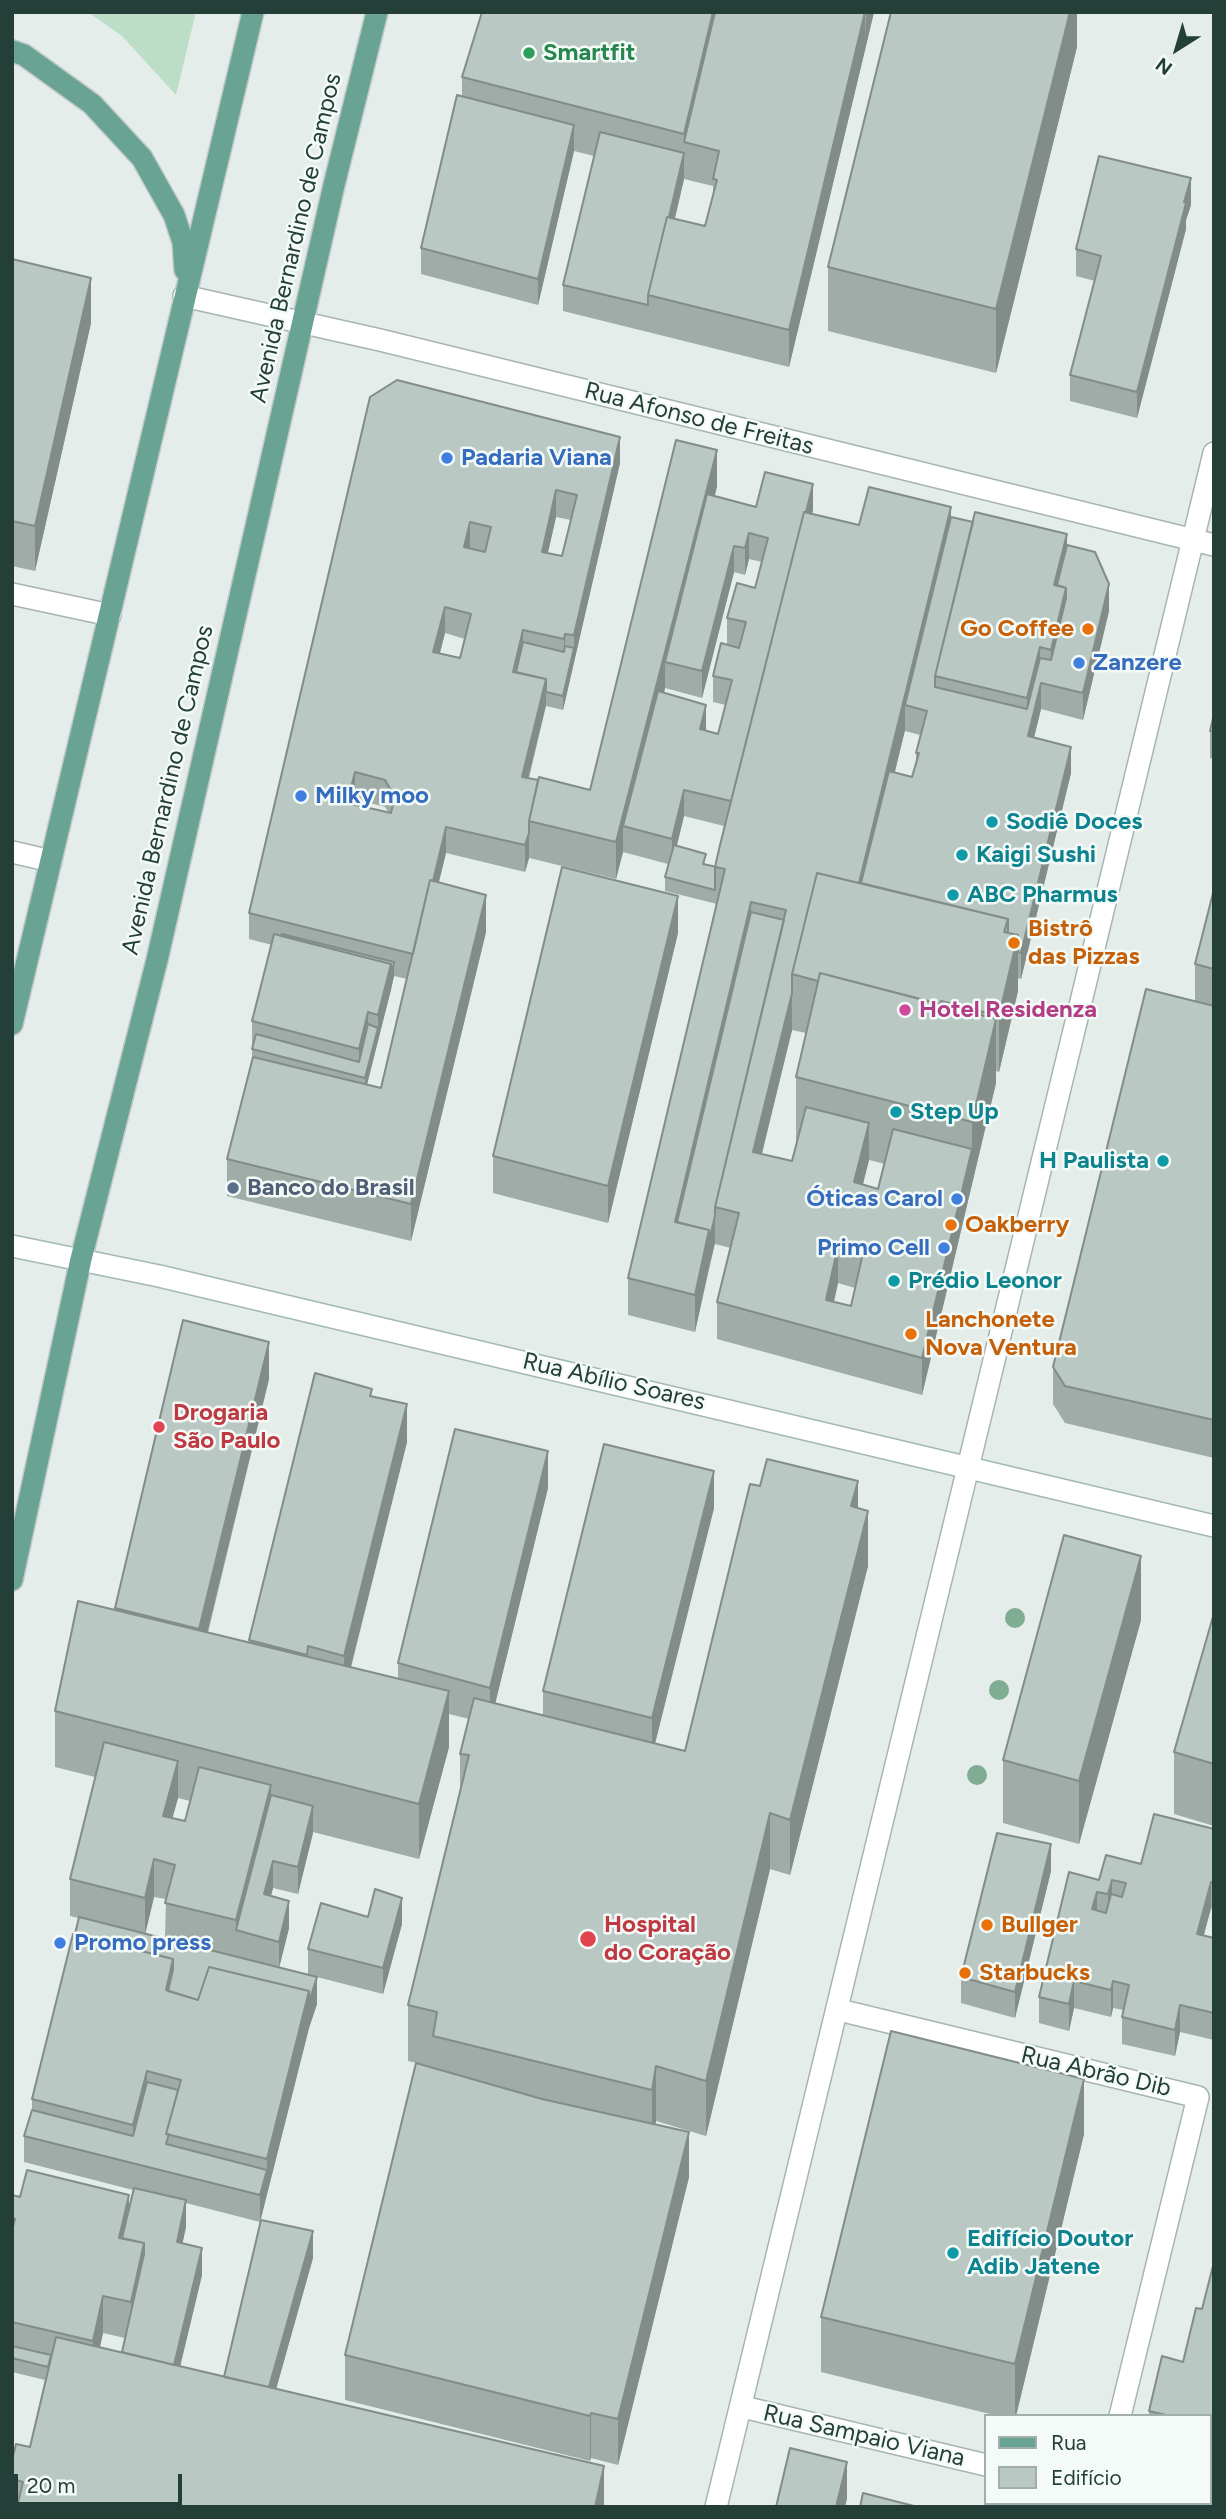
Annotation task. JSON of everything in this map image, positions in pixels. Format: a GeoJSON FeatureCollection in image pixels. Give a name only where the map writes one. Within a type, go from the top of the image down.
{"type":"FeatureCollection","features":[{"type":"Feature","properties":{"kind":"main road"},"geometry":{"type":"LineString","coordinates":[[12,1024],[17,987],[51,861],[253,12]]}},
{"type":"Feature","properties":{"kind":"main road","name":"Avenida Bernardino de Campos"},"geometry":{"type":"LineString","coordinates":[[12,1580],[81,1259],[157,960],[303,321],[377,12]]}},
{"type":"Feature","properties":{"kind":"main road"},"geometry":{"type":"LineString","coordinates":[[12,51],[24,55],[92,103],[142,158],[174,215],[180,233],[186,261],[184,296]]}},
{"type":"Feature","properties":{"kind":"street","name":"Rua Afonso de Freitas"},"geometry":{"type":"LineString","coordinates":[[184,296],[303,321],[1214,545]]}},
{"type":"Feature","properties":{"kind":"street"},"geometry":{"type":"LineString","coordinates":[[716,2507],[743,2407],[1214,453]]}},
{"type":"Feature","properties":{"kind":"street"},"geometry":{"type":"LineString","coordinates":[[12,594],[110,615]]}},
{"type":"Feature","properties":{"kind":"street"},"geometry":{"type":"LineString","coordinates":[[12,852],[51,861]]}},
{"type":"Feature","properties":{"kind":"street","name":"Rua Abílio Soares"},"geometry":{"type":"LineString","coordinates":[[12,1246],[81,1259],[1214,1527]]}},
{"type":"Feature","properties":{"kind":"street","name":"Rua Abrão Dib"},"geometry":{"type":"LineString","coordinates":[[839,2010],[1198,2097],[1120,2414]]}},
{"type":"Feature","properties":{"kind":"street","name":"Rua Sampaio Viana"},"geometry":{"type":"LineString","coordinates":[[743,2407],[984,2465]]}},
{"type":"Feature","properties":{"kind":"green space"},"geometry":{"type":"Polygon","coordinates":[[[88,12],[196,12],[176,95],[122,36],[88,12]]]}},
{"type":"Feature","properties":{"kind":"building"},"geometry":{"type":"Polygon","coordinates":[[[482,12],[713,12],[684,134],[462,77],[482,12]]]}},
{"type":"Feature","properties":{"kind":"building"},"geometry":{"type":"Polygon","coordinates":[[[715,12],[865,12],[789,330],[648,295],[667,217],[705,226],[717,180],[713,179],[719,151],[684,142],[715,12]]]}},
{"type":"Feature","properties":{"kind":"building"},"geometry":{"type":"Polygon","coordinates":[[[891,12],[1070,12],[996,309],[828,267],[891,12]]]}},
{"type":"Feature","properties":{"kind":"building"},"geometry":{"type":"Polygon","coordinates":[[[457,95],[574,125],[538,279],[421,248],[457,95]]]}},
{"type":"Feature","properties":{"kind":"building"},"geometry":{"type":"Polygon","coordinates":[[[600,132],[684,153],[648,295],[648,305],[563,285],[600,132]]]}},
{"type":"Feature","properties":{"kind":"building"},"geometry":{"type":"Polygon","coordinates":[[[1099,156],[1191,178],[1137,392],[1070,375],[1101,256],[1076,249],[1099,156]]]}},
{"type":"Feature","properties":{"kind":"building"},"geometry":{"type":"Polygon","coordinates":[[[12,259],[91,278],[35,526],[12,521],[12,259]]]}},
{"type":"Feature","properties":{"kind":"building"},"geometry":{"type":"Polygon","coordinates":[[[397,380],[620,437],[574,635],[565,634],[564,639],[523,630],[513,672],[546,679],[522,777],[538,780],[525,845],[446,827],[433,881],[430,880],[413,954],[249,913],[370,397],[397,380]],[[556,490],[542,552],[562,556],[577,495],[556,490]],[[470,522],[464,547],[485,552],[491,527],[470,522]],[[445,607],[433,652],[460,658],[471,614],[445,607]],[[355,772],[347,803],[391,813],[395,797],[385,780],[355,772]]]}},
{"type":"Feature","properties":{"kind":"building"},"geometry":{"type":"Polygon","coordinates":[[[676,440],[717,450],[616,842],[529,821],[539,777],[590,790],[676,440]]]}},
{"type":"Feature","properties":{"kind":"building"},"geometry":{"type":"Polygon","coordinates":[[[765,472],[813,484],[731,801],[684,790],[672,839],[623,826],[658,691],[706,705],[700,729],[718,734],[732,680],[713,676],[721,643],[739,648],[746,622],[727,618],[737,583],[755,588],[768,538],[749,533],[745,548],[734,546],[702,671],[665,662],[707,494],[756,507],[765,472]]]}},
{"type":"Feature","properties":{"kind":"building"},"geometry":{"type":"Polygon","coordinates":[[[869,487],[951,507],[859,883],[817,873],[792,974],[792,993],[753,1152],[792,1161],[806,1107],[869,1123],[854,1182],[878,1189],[893,1129],[972,1149],[922,1358],[717,1302],[739,1213],[715,1207],[786,910],[751,902],[675,1222],[709,1230],[695,1295],[628,1278],[725,869],[715,867],[720,845],[804,512],[859,525],[869,487]],[[838,1246],[826,1300],[851,1306],[863,1253],[838,1246]]]}},
{"type":"Feature","properties":{"kind":"building"},"geometry":{"type":"Polygon","coordinates":[[[975,512],[1067,534],[1054,585],[1066,588],[1051,650],[1040,647],[1027,698],[935,676],[975,512]]]}},
{"type":"Feature","properties":{"kind":"building"},"geometry":{"type":"Polygon","coordinates":[[[951,517],[973,522],[935,676],[935,687],[1027,709],[1040,658],[1051,660],[1066,598],[1066,588],[1057,585],[1067,545],[1095,552],[1109,584],[1083,693],[1041,683],[1028,736],[1071,747],[1021,953],[1018,952],[1018,935],[1008,933],[1008,919],[861,883],[889,771],[912,777],[919,753],[916,753],[927,711],[905,705],[951,517]]]}},
{"type":"Feature","properties":{"kind":"building"},"geometry":{"type":"Polygon","coordinates":[[[523,642],[564,652],[565,646],[574,648],[563,696],[546,692],[546,679],[516,672],[523,642]]]}},
{"type":"Feature","properties":{"kind":"building"},"geometry":{"type":"Polygon","coordinates":[[[1214,714],[1214,732],[1210,731],[1214,714]]]}},
{"type":"Feature","properties":{"kind":"building"},"geometry":{"type":"Polygon","coordinates":[[[674,845],[706,854],[703,864],[717,867],[715,890],[665,877],[674,845]]]}},
{"type":"Feature","properties":{"kind":"building"},"geometry":{"type":"Polygon","coordinates":[[[562,867],[678,896],[608,1186],[493,1156],[562,867]]]}},
{"type":"Feature","properties":{"kind":"building"},"geometry":{"type":"Polygon","coordinates":[[[817,873],[1008,919],[1004,932],[1018,935],[999,1016],[941,1001],[940,1004],[820,973],[818,981],[792,974],[817,873]]]}},
{"type":"Feature","properties":{"kind":"building"},"geometry":{"type":"Polygon","coordinates":[[[430,880],[486,895],[411,1204],[227,1159],[253,1057],[381,1088],[430,880]]]}},
{"type":"Feature","properties":{"kind":"building"},"geometry":{"type":"Polygon","coordinates":[[[1214,889],[1214,969],[1195,964],[1214,889]]]}},
{"type":"Feature","properties":{"kind":"building"},"geometry":{"type":"Polygon","coordinates":[[[751,912],[784,920],[709,1241],[709,1230],[677,1222],[751,912]]]}},
{"type":"Feature","properties":{"kind":"building"},"geometry":{"type":"Polygon","coordinates":[[[274,934],[391,964],[378,1015],[368,1012],[359,1049],[252,1021],[274,934]]]}},
{"type":"Feature","properties":{"kind":"building"},"geometry":{"type":"Polygon","coordinates":[[[282,934],[394,962],[391,977],[391,964],[281,936],[282,934]]]}},
{"type":"Feature","properties":{"kind":"building"},"geometry":{"type":"Polygon","coordinates":[[[820,973],[996,1019],[972,1122],[796,1077],[820,973]]]}},
{"type":"Feature","properties":{"kind":"building"},"geometry":{"type":"Polygon","coordinates":[[[1146,989],[1214,1006],[1214,1420],[1065,1386],[1053,1367],[1146,989]]]}},
{"type":"Feature","properties":{"kind":"building"},"geometry":{"type":"Polygon","coordinates":[[[368,1024],[378,1028],[365,1078],[252,1049],[256,1034],[359,1062],[368,1024]]]}},
{"type":"Feature","properties":{"kind":"building"},"geometry":{"type":"Polygon","coordinates":[[[183,1320],[269,1342],[199,1629],[115,1608],[183,1320]]]}},
{"type":"Feature","properties":{"kind":"building"},"geometry":{"type":"Polygon","coordinates":[[[315,1373],[372,1389],[370,1396],[407,1404],[344,1656],[308,1646],[307,1655],[249,1640],[315,1373]]]}},
{"type":"Feature","properties":{"kind":"building"},"geometry":{"type":"Polygon","coordinates":[[[455,1429],[548,1451],[490,1688],[398,1663],[455,1429]]]}},
{"type":"Feature","properties":{"kind":"building"},"geometry":{"type":"Polygon","coordinates":[[[604,1444],[714,1471],[652,1718],[543,1691],[604,1444]]]}},
{"type":"Feature","properties":{"kind":"building"},"geometry":{"type":"Polygon","coordinates":[[[767,1459],[858,1481],[851,1506],[868,1511],[790,1820],[770,1813],[706,2081],[656,2066],[652,2090],[433,2036],[437,2012],[408,2005],[469,1755],[460,1754],[474,1698],[685,1751],[750,1484],[760,1486],[767,1459]]]}},
{"type":"Feature","properties":{"kind":"building"},"geometry":{"type":"Polygon","coordinates":[[[1064,1535],[1141,1556],[1079,1781],[1003,1760],[1064,1535]]]}},
{"type":"Feature","properties":{"kind":"building"},"geometry":{"type":"Polygon","coordinates":[[[78,1601],[449,1691],[419,1804],[55,1711],[78,1601]]]}},
{"type":"Feature","properties":{"kind":"building"},"geometry":{"type":"Polygon","coordinates":[[[1214,1613],[1214,1764],[1174,1752],[1214,1613]]]}},
{"type":"Feature","properties":{"kind":"building"},"geometry":{"type":"Polygon","coordinates":[[[104,1742],[178,1761],[163,1816],[185,1821],[199,1767],[271,1785],[236,1920],[165,1903],[175,1865],[154,1859],[145,1898],[70,1879],[104,1742]]]}},
{"type":"Feature","properties":{"kind":"building"},"geometry":{"type":"Polygon","coordinates":[[[271,1795],[313,1806],[298,1867],[273,1861],[264,1894],[289,1901],[279,1942],[236,1930],[271,1795]]]}},
{"type":"Feature","properties":{"kind":"building"},"geometry":{"type":"Polygon","coordinates":[[[1154,1814],[1214,1829],[1214,1883],[1211,1882],[1197,1934],[1214,1938],[1214,2013],[1180,2005],[1175,2030],[1122,2017],[1129,1985],[1113,1981],[1111,1990],[1074,1981],[1069,2004],[1039,1997],[1069,1872],[1099,1880],[1106,1855],[1141,1864],[1154,1814]],[[1112,1880],[1108,1894],[1097,1892],[1092,1909],[1106,1913],[1111,1894],[1122,1897],[1126,1883],[1112,1880]]]}},
{"type":"Feature","properties":{"kind":"building"},"geometry":{"type":"Polygon","coordinates":[[[997,1833],[1051,1844],[1015,1992],[961,1977],[997,1833]]]}},
{"type":"Feature","properties":{"kind":"building"},"geometry":{"type":"Polygon","coordinates":[[[375,1889],[402,1898],[383,1968],[308,1949],[321,1903],[368,1917],[375,1889]]]}},
{"type":"Feature","properties":{"kind":"building"},"geometry":{"type":"Polygon","coordinates":[[[79,1917],[317,1977],[309,2002],[309,1991],[209,1967],[198,2000],[168,1991],[173,1959],[75,1934],[79,1917]]]}},
{"type":"Feature","properties":{"kind":"building"},"geometry":{"type":"Polygon","coordinates":[[[73,1934],[173,1959],[166,1990],[198,2000],[209,1967],[309,1991],[267,2159],[166,2134],[181,2080],[147,2071],[133,2125],[32,2099],[73,1934]]]}},
{"type":"Feature","properties":{"kind":"building","name":"Edifício Doutor Adib Jatene"},"geometry":{"type":"Polygon","coordinates":[[[891,2031],[1084,2079],[1015,2364],[821,2317],[891,2031]]]}},
{"type":"Feature","properties":{"kind":"building"},"geometry":{"type":"Polygon","coordinates":[[[416,2063],[542,2099],[689,2132],[618,2419],[591,2413],[590,2416],[345,2355],[416,2063]]]}},
{"type":"Feature","properties":{"kind":"building"},"geometry":{"type":"Polygon","coordinates":[[[147,2082],[178,2090],[166,2134],[169,2134],[166,2144],[267,2170],[260,2195],[24,2136],[32,2110],[133,2136],[147,2082]]]}},
{"type":"Feature","properties":{"kind":"building"},"geometry":{"type":"Polygon","coordinates":[[[27,2170],[129,2195],[119,2238],[144,2243],[131,2302],[103,2296],[93,2341],[12,2322],[12,2230],[15,2219],[12,2218],[12,2195],[20,2197],[27,2170]]]}},
{"type":"Feature","properties":{"kind":"building"},"geometry":{"type":"Polygon","coordinates":[[[134,2188],[186,2200],[177,2242],[202,2248],[174,2365],[122,2352],[144,2254],[144,2243],[122,2238],[134,2188]]]}},
{"type":"Feature","properties":{"kind":"building"},"geometry":{"type":"Polygon","coordinates":[[[261,2220],[313,2231],[269,2387],[224,2377],[261,2220]]]}},
{"type":"Feature","properties":{"kind":"building"},"geometry":{"type":"Polygon","coordinates":[[[1214,2262],[1214,2426],[1212,2414],[1162,2414],[1149,2411],[1162,2356],[1183,2362],[1196,2308],[1202,2309],[1214,2262]]]}},
{"type":"Feature","properties":{"kind":"building"},"geometry":{"type":"Polygon","coordinates":[[[56,2337],[604,2466],[595,2507],[17,2507],[23,2482],[12,2479],[13,2456],[16,2444],[30,2447],[56,2337]]]}},
{"type":"Feature","properties":{"kind":"building"},"geometry":{"type":"Polygon","coordinates":[[[12,2346],[51,2355],[48,2367],[12,2358],[12,2346]]]}},
{"type":"Feature","properties":{"kind":"building"},"geometry":{"type":"Polygon","coordinates":[[[790,2448],[847,2462],[836,2507],[776,2507],[790,2448]]]}},
{"type":"Feature","properties":{"kind":"building"},"geometry":{"type":"Polygon","coordinates":[[[863,2493],[918,2507],[860,2507],[863,2493]]]}},
{"type":"Feature","properties":{"kind":"place","name":"Smartfit"},"geometry":{"type":"Point","coordinates":[529,53]}},
{"type":"Feature","properties":{"kind":"place","name":"Padaria Viana"},"geometry":{"type":"Point","coordinates":[447,458]}},
{"type":"Feature","properties":{"kind":"place","name":"Go Coffee"},"geometry":{"type":"Point","coordinates":[1088,629]}},
{"type":"Feature","properties":{"kind":"place","name":"Zanzere"},"geometry":{"type":"Point","coordinates":[1079,663]}},
{"type":"Feature","properties":{"kind":"place","name":"Milky moo"},"geometry":{"type":"Point","coordinates":[301,796]}},
{"type":"Feature","properties":{"kind":"place","name":"Sodiê Doces"},"geometry":{"type":"Point","coordinates":[992,822]}},
{"type":"Feature","properties":{"kind":"place","name":"Kaigi Sushi"},"geometry":{"type":"Point","coordinates":[962,855]}},
{"type":"Feature","properties":{"kind":"place","name":"ABC Pharmus"},"geometry":{"type":"Point","coordinates":[953,895]}},
{"type":"Feature","properties":{"kind":"place","name":"Bistrô das Pizzas"},"geometry":{"type":"Point","coordinates":[1014,943]}},
{"type":"Feature","properties":{"kind":"place","name":"Hotel Residenza"},"geometry":{"type":"Point","coordinates":[905,1010]}},
{"type":"Feature","properties":{"kind":"place","name":"Step Up"},"geometry":{"type":"Point","coordinates":[896,1112]}},
{"type":"Feature","properties":{"kind":"place","name":"H Paulista"},"geometry":{"type":"Point","coordinates":[1163,1161]}},
{"type":"Feature","properties":{"kind":"place","name":"Banco do Brasil"},"geometry":{"type":"Point","coordinates":[233,1188]}},
{"type":"Feature","properties":{"kind":"place","name":"Óticas Carol"},"geometry":{"type":"Point","coordinates":[957,1199]}},
{"type":"Feature","properties":{"kind":"place","name":"Oakberry"},"geometry":{"type":"Point","coordinates":[951,1225]}},
{"type":"Feature","properties":{"kind":"place","name":"Primo Cell"},"geometry":{"type":"Point","coordinates":[944,1248]}},
{"type":"Feature","properties":{"kind":"place","name":"Prédio Leonor"},"geometry":{"type":"Point","coordinates":[894,1281]}},
{"type":"Feature","properties":{"kind":"place","name":"Lanchonete Nova Ventura"},"geometry":{"type":"Point","coordinates":[911,1334]}},
{"type":"Feature","properties":{"kind":"place","name":"Drogaria São Paulo"},"geometry":{"type":"Point","coordinates":[159,1427]}},
{"type":"Feature","properties":{"kind":"place","name":"Bullger"},"geometry":{"type":"Point","coordinates":[987,1925]}},
{"type":"Feature","properties":{"kind":"place","name":"Hospital do Coração"},"geometry":{"type":"Point","coordinates":[588,1939]}},
{"type":"Feature","properties":{"kind":"place","name":"Promo press"},"geometry":{"type":"Point","coordinates":[60,1943]}},
{"type":"Feature","properties":{"kind":"place","name":"Starbucks"},"geometry":{"type":"Point","coordinates":[965,1973]}},
{"type":"Feature","properties":{"kind":"place","name":"Edifício Doutor Adib Jatene"},"geometry":{"type":"Point","coordinates":[953,2253]}}]}
